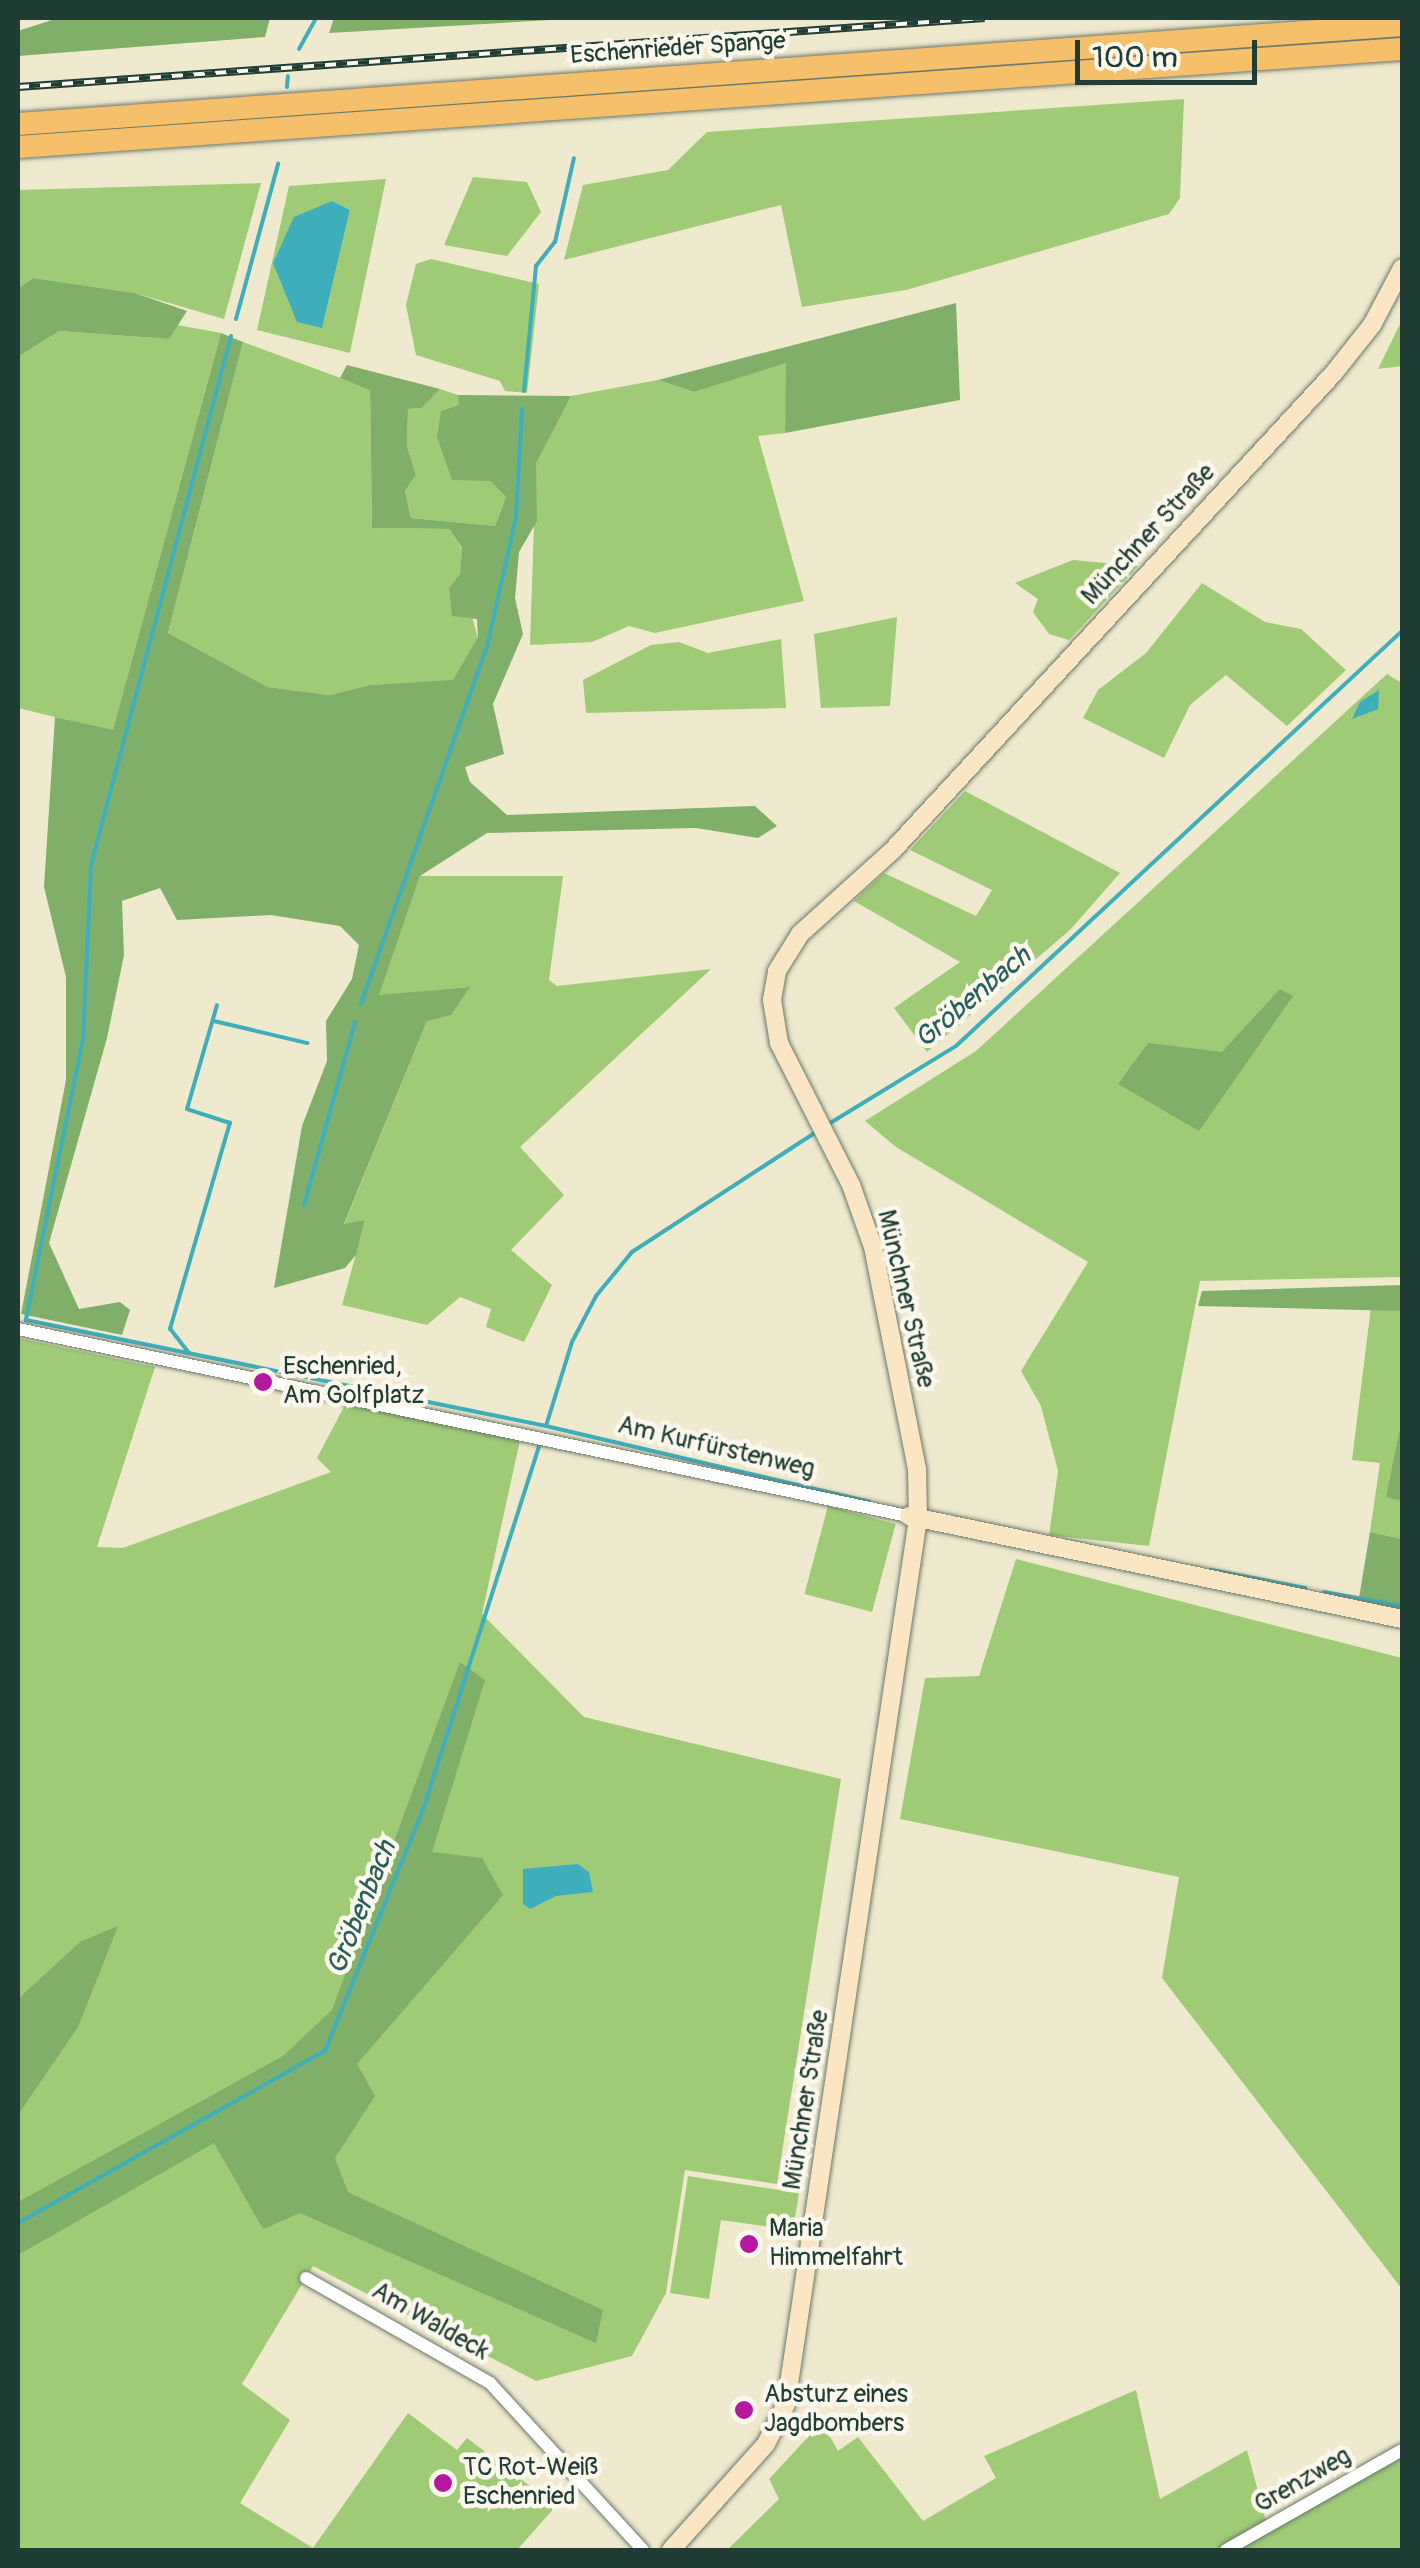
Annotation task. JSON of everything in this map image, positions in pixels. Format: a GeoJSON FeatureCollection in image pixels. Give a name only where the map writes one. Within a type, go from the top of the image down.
{"type":"FeatureCollection","features":[{"type":"Feature","properties":{"kind":"highway","name":"Eschenrieder Spange"},"geometry":{"type":"LineString","coordinates":[[18,124],[1402,25]]}},
{"type":"Feature","properties":{"kind":"highway","name":"Eschenrieder Spange"},"geometry":{"type":"LineString","coordinates":[[18,148],[1402,48]]}},
{"type":"Feature","properties":{"kind":"street","name":"Münchner Straße"},"geometry":{"type":"LineString","coordinates":[[671,2550],[751,2462],[786,2404],[917,1469],[873,1247],[823,1125],[774,1022],[777,971],[787,951],[892,851],[1334,374],[1372,325],[1402,268]]}},
{"type":"Feature","properties":{"kind":"street","name":"Am Kurfürstenweg"},"geometry":{"type":"LineString","coordinates":[[18,1329],[1402,1619]]}},
{"type":"Feature","properties":{"kind":"street","name":"Am Waldeck"},"geometry":{"type":"LineString","coordinates":[[306,2278],[490,2383],[642,2550]]}},
{"type":"Feature","properties":{"kind":"street","name":"Grenzweg"},"geometry":{"type":"LineString","coordinates":[[1226,2550],[1402,2450]]}},
{"type":"Feature","properties":{"kind":"green space"},"geometry":{"type":"Polygon","coordinates":[[[58,18],[270,18],[265,37],[18,56],[18,31],[58,18]]]}},
{"type":"Feature","properties":{"kind":"green space"},"geometry":{"type":"Polygon","coordinates":[[[334,18],[585,18],[329,33],[334,18]]]}},
{"type":"Feature","properties":{"kind":"green space"},"geometry":{"type":"Polygon","coordinates":[[[1184,99],[1180,198],[1169,214],[906,290],[802,307],[781,205],[564,260],[583,185],[668,170],[707,132],[1184,99]]]}},
{"type":"Feature","properties":{"kind":"green space"},"geometry":{"type":"Polygon","coordinates":[[[473,177],[527,182],[541,212],[507,256],[444,245],[473,177]]]}},
{"type":"Feature","properties":{"kind":"green space"},"geometry":{"type":"Polygon","coordinates":[[[386,179],[350,353],[257,330],[289,186],[386,179]],[[332,201],[297,322],[322,327],[350,210],[332,201]]]}},
{"type":"Feature","properties":{"kind":"green space"},"geometry":{"type":"Polygon","coordinates":[[[261,183],[224,319],[135,293],[33,278],[18,288],[18,190],[261,183]]]}},
{"type":"Feature","properties":{"kind":"green space"},"geometry":{"type":"Polygon","coordinates":[[[431,259],[539,284],[527,393],[505,391],[500,381],[416,355],[406,305],[416,264],[431,259]]]}},
{"type":"Feature","properties":{"kind":"green space"},"geometry":{"type":"Polygon","coordinates":[[[33,278],[135,293],[187,311],[169,339],[59,331],[18,357],[18,288],[33,278]]]}},
{"type":"Feature","properties":{"kind":"green space"},"geometry":{"type":"Polygon","coordinates":[[[956,303],[960,400],[785,433],[786,363],[694,392],[658,380],[956,303]]]}},
{"type":"Feature","properties":{"kind":"green space"},"geometry":{"type":"Polygon","coordinates":[[[1402,320],[1402,366],[1378,369],[1402,320]]]}},
{"type":"Feature","properties":{"kind":"green space"},"geometry":{"type":"Polygon","coordinates":[[[177,325],[221,333],[113,731],[18,708],[18,357],[59,331],[168,339],[177,325]]]}},
{"type":"Feature","properties":{"kind":"green space"},"geometry":{"type":"Polygon","coordinates":[[[221,333],[243,342],[168,633],[268,687],[329,695],[370,685],[453,680],[478,637],[477,619],[452,616],[449,588],[460,574],[462,548],[449,529],[372,528],[370,390],[340,378],[347,365],[440,389],[422,408],[408,409],[407,446],[416,475],[405,491],[411,518],[495,526],[506,497],[490,481],[452,480],[437,437],[441,411],[459,405],[458,395],[571,396],[536,464],[537,521],[519,552],[515,598],[523,634],[493,704],[504,754],[465,767],[470,782],[507,815],[755,806],[777,826],[758,838],[696,828],[487,833],[420,876],[379,995],[470,987],[451,1015],[427,1021],[344,1224],[365,1220],[356,1255],[345,1268],[274,1288],[302,1126],[327,1061],[326,1021],[352,979],[359,945],[340,926],[271,915],[177,920],[160,888],[122,901],[124,955],[107,1038],[49,1243],[79,1309],[120,1302],[130,1310],[122,1335],[21,1314],[66,1080],[66,977],[44,887],[55,717],[113,730],[221,333]]]}},
{"type":"Feature","properties":{"kind":"green space"},"geometry":{"type":"Polygon","coordinates":[[[243,342],[370,389],[372,528],[449,529],[462,549],[460,574],[478,638],[453,681],[370,685],[329,695],[268,687],[168,633],[243,342]]]}},
{"type":"Feature","properties":{"kind":"green space"},"geometry":{"type":"Polygon","coordinates":[[[787,362],[785,433],[758,436],[804,601],[655,633],[629,626],[592,642],[530,645],[536,464],[571,396],[658,380],[694,392],[787,362]]]}},
{"type":"Feature","properties":{"kind":"green space"},"geometry":{"type":"Polygon","coordinates":[[[440,389],[458,395],[490,481],[506,497],[495,526],[411,518],[405,491],[416,475],[407,446],[408,409],[422,408],[440,389]]]}},
{"type":"Feature","properties":{"kind":"green space"},"geometry":{"type":"Polygon","coordinates":[[[1073,560],[1138,566],[1069,640],[1049,634],[1033,612],[1038,599],[1015,583],[1073,560]]]}},
{"type":"Feature","properties":{"kind":"green space"},"geometry":{"type":"Polygon","coordinates":[[[1202,583],[1265,622],[1301,629],[1346,670],[1287,726],[1226,675],[1190,705],[1164,758],[1083,718],[1098,690],[1146,653],[1202,583]]]}},
{"type":"Feature","properties":{"kind":"green space"},"geometry":{"type":"Polygon","coordinates":[[[897,617],[890,706],[821,708],[814,634],[897,617]]]}},
{"type":"Feature","properties":{"kind":"green space"},"geometry":{"type":"Polygon","coordinates":[[[781,639],[786,708],[586,713],[583,680],[651,645],[679,642],[708,653],[781,639]]]}},
{"type":"Feature","properties":{"kind":"green space"},"geometry":{"type":"Polygon","coordinates":[[[1387,674],[1402,683],[1402,1277],[1200,1281],[1149,1546],[1049,1535],[1058,1471],[1041,1406],[1021,1371],[1088,1262],[896,1147],[865,1121],[976,1051],[1387,674]]]}},
{"type":"Feature","properties":{"kind":"green space"},"geometry":{"type":"Polygon","coordinates":[[[965,791],[1120,873],[1070,930],[927,1052],[894,1008],[960,962],[854,901],[884,873],[976,916],[992,890],[910,850],[965,791]]]}},
{"type":"Feature","properties":{"kind":"green space"},"geometry":{"type":"Polygon","coordinates":[[[420,876],[563,876],[549,980],[557,986],[711,969],[520,1147],[564,1195],[511,1250],[552,1285],[524,1342],[486,1327],[491,1309],[460,1297],[427,1325],[342,1305],[365,1221],[344,1225],[427,1021],[468,987],[378,996],[420,876]]]}},
{"type":"Feature","properties":{"kind":"green space"},"geometry":{"type":"Polygon","coordinates":[[[1280,989],[1293,996],[1199,1131],[1118,1084],[1148,1043],[1222,1052],[1280,989]]]}},
{"type":"Feature","properties":{"kind":"green space"},"geometry":{"type":"Polygon","coordinates":[[[1402,1285],[1402,1311],[1198,1306],[1202,1291],[1402,1285]]]}},
{"type":"Feature","properties":{"kind":"green space"},"geometry":{"type":"Polygon","coordinates":[[[1371,1307],[1402,1311],[1402,1418],[1387,1496],[1402,1501],[1402,1539],[1370,1532],[1380,1463],[1352,1460],[1371,1307]]]}},
{"type":"Feature","properties":{"kind":"green space"},"geometry":{"type":"Polygon","coordinates":[[[18,1338],[155,1367],[97,1547],[123,1548],[331,1472],[317,1458],[347,1401],[520,1440],[482,1614],[584,1717],[841,1779],[777,2184],[685,2170],[666,2293],[632,2356],[536,2381],[313,2266],[242,2384],[290,2420],[240,2503],[313,2548],[408,2413],[457,2450],[467,2438],[556,2506],[517,2550],[18,2550],[18,1338]]]}},
{"type":"Feature","properties":{"kind":"green space"},"geometry":{"type":"Polygon","coordinates":[[[1402,1418],[1402,1501],[1386,1497],[1402,1418]]]}},
{"type":"Feature","properties":{"kind":"green space"},"geometry":{"type":"Polygon","coordinates":[[[828,1506],[896,1524],[872,1612],[804,1594],[828,1506]]]}},
{"type":"Feature","properties":{"kind":"green space"},"geometry":{"type":"Polygon","coordinates":[[[1370,1532],[1402,1539],[1402,1612],[1358,1604],[1370,1532]]]}},
{"type":"Feature","properties":{"kind":"green space"},"geometry":{"type":"Polygon","coordinates":[[[1016,1559],[1402,1658],[1402,2289],[1162,1978],[1179,1877],[900,1819],[925,1678],[979,1676],[1016,1559]]]}},
{"type":"Feature","properties":{"kind":"green space"},"geometry":{"type":"Polygon","coordinates":[[[460,1662],[485,1680],[432,1852],[482,1858],[503,1895],[357,2064],[375,2096],[335,2158],[348,2192],[603,2310],[596,2343],[300,2213],[263,2229],[214,2143],[18,2255],[18,2202],[283,2056],[332,2010],[460,1662]]]}},
{"type":"Feature","properties":{"kind":"green space"},"geometry":{"type":"Polygon","coordinates":[[[118,1926],[78,2027],[18,2115],[18,1999],[80,1942],[118,1926]]]}},
{"type":"Feature","properties":{"kind":"green space"},"geometry":{"type":"Polygon","coordinates":[[[688,2176],[799,2193],[793,2230],[721,2220],[709,2299],[670,2293],[688,2176]]]}},
{"type":"Feature","properties":{"kind":"green space"},"geometry":{"type":"Polygon","coordinates":[[[1136,2390],[1160,2499],[1247,2450],[1267,2525],[1220,2550],[727,2550],[779,2499],[769,2479],[822,2422],[838,2451],[858,2437],[923,2521],[996,2478],[984,2456],[1136,2390]]]}},
{"type":"Feature","properties":{"kind":"green space"},"geometry":{"type":"Polygon","coordinates":[[[1402,2456],[1402,2550],[1238,2550],[1402,2456]]]}},
{"type":"Feature","properties":{"kind":"water"},"geometry":{"type":"Polygon","coordinates":[[[332,201],[350,210],[322,328],[297,322],[273,263],[294,217],[332,201]]]}},
{"type":"Feature","properties":{"kind":"water"},"geometry":{"type":"Polygon","coordinates":[[[1379,690],[1378,709],[1352,719],[1360,702],[1379,690]]]}},
{"type":"Feature","properties":{"kind":"water"},"geometry":{"type":"Polygon","coordinates":[[[578,1864],[589,1872],[593,1892],[556,1896],[530,1909],[523,1904],[523,1869],[578,1864]]]}},
{"type":"Feature","properties":{"kind":"waterway"},"geometry":{"type":"LineString","coordinates":[[299,49],[316,18]]}},
{"type":"Feature","properties":{"kind":"waterway"},"geometry":{"type":"LineString","coordinates":[[287,87],[288,76]]}},
{"type":"Feature","properties":{"kind":"waterway"},"geometry":{"type":"LineString","coordinates":[[524,391],[536,266],[555,242],[574,158]]}},
{"type":"Feature","properties":{"kind":"waterway"},"geometry":{"type":"LineString","coordinates":[[236,319],[278,164]]}},
{"type":"Feature","properties":{"kind":"waterway"},"geometry":{"type":"LineString","coordinates":[[231,336],[91,865],[83,1039],[26,1320],[546,1426],[869,1502]]}},
{"type":"Feature","properties":{"kind":"waterway"},"geometry":{"type":"LineString","coordinates":[[361,1004],[487,647],[516,517],[522,409]]}},
{"type":"Feature","properties":{"kind":"waterway","name":"Gröbenbach"},"geometry":{"type":"LineString","coordinates":[[827,1125],[956,1046],[1402,631]]}},
{"type":"Feature","properties":{"kind":"waterway"},"geometry":{"type":"LineString","coordinates":[[189,1353],[170,1329],[230,1123],[187,1109],[217,1005]]}},
{"type":"Feature","properties":{"kind":"waterway"},"geometry":{"type":"LineString","coordinates":[[214,1021],[307,1043]]}},
{"type":"Feature","properties":{"kind":"waterway"},"geometry":{"type":"LineString","coordinates":[[304,1205],[355,1022]]}},
{"type":"Feature","properties":{"kind":"waterway","name":"Gröbenbach"},"geometry":{"type":"LineString","coordinates":[[546,1426],[572,1342],[596,1296],[632,1252],[819,1130]]}},
{"type":"Feature","properties":{"kind":"waterway","name":"Gröbenbach"},"geometry":{"type":"LineString","coordinates":[[18,2223],[325,2051],[423,1810],[540,1443]]}},
{"type":"Feature","properties":{"kind":"waterway"},"geometry":{"type":"LineString","coordinates":[[1211,1570],[1305,1588]]}},
{"type":"Feature","properties":{"kind":"waterway"},"geometry":{"type":"LineString","coordinates":[[1324,1592],[1402,1606]]}},
{"type":"Feature","properties":{"kind":"railway"},"geometry":{"type":"LineString","coordinates":[[18,87],[985,18]]}},
{"type":"Feature","properties":{"kind":"place","name":"Eschenried, Am Golfplatz"},"geometry":{"type":"Point","coordinates":[263,1382]}},
{"type":"Feature","properties":{"kind":"place","name":"Maria Himmelfahrt"},"geometry":{"type":"Point","coordinates":[749,2244]}},
{"type":"Feature","properties":{"kind":"place","name":"Absturz eines Jagdbombers"},"geometry":{"type":"Point","coordinates":[744,2410]}},
{"type":"Feature","properties":{"kind":"place","name":"TC Rot-Weiß Eschenried"},"geometry":{"type":"Point","coordinates":[443,2483]}}]}
